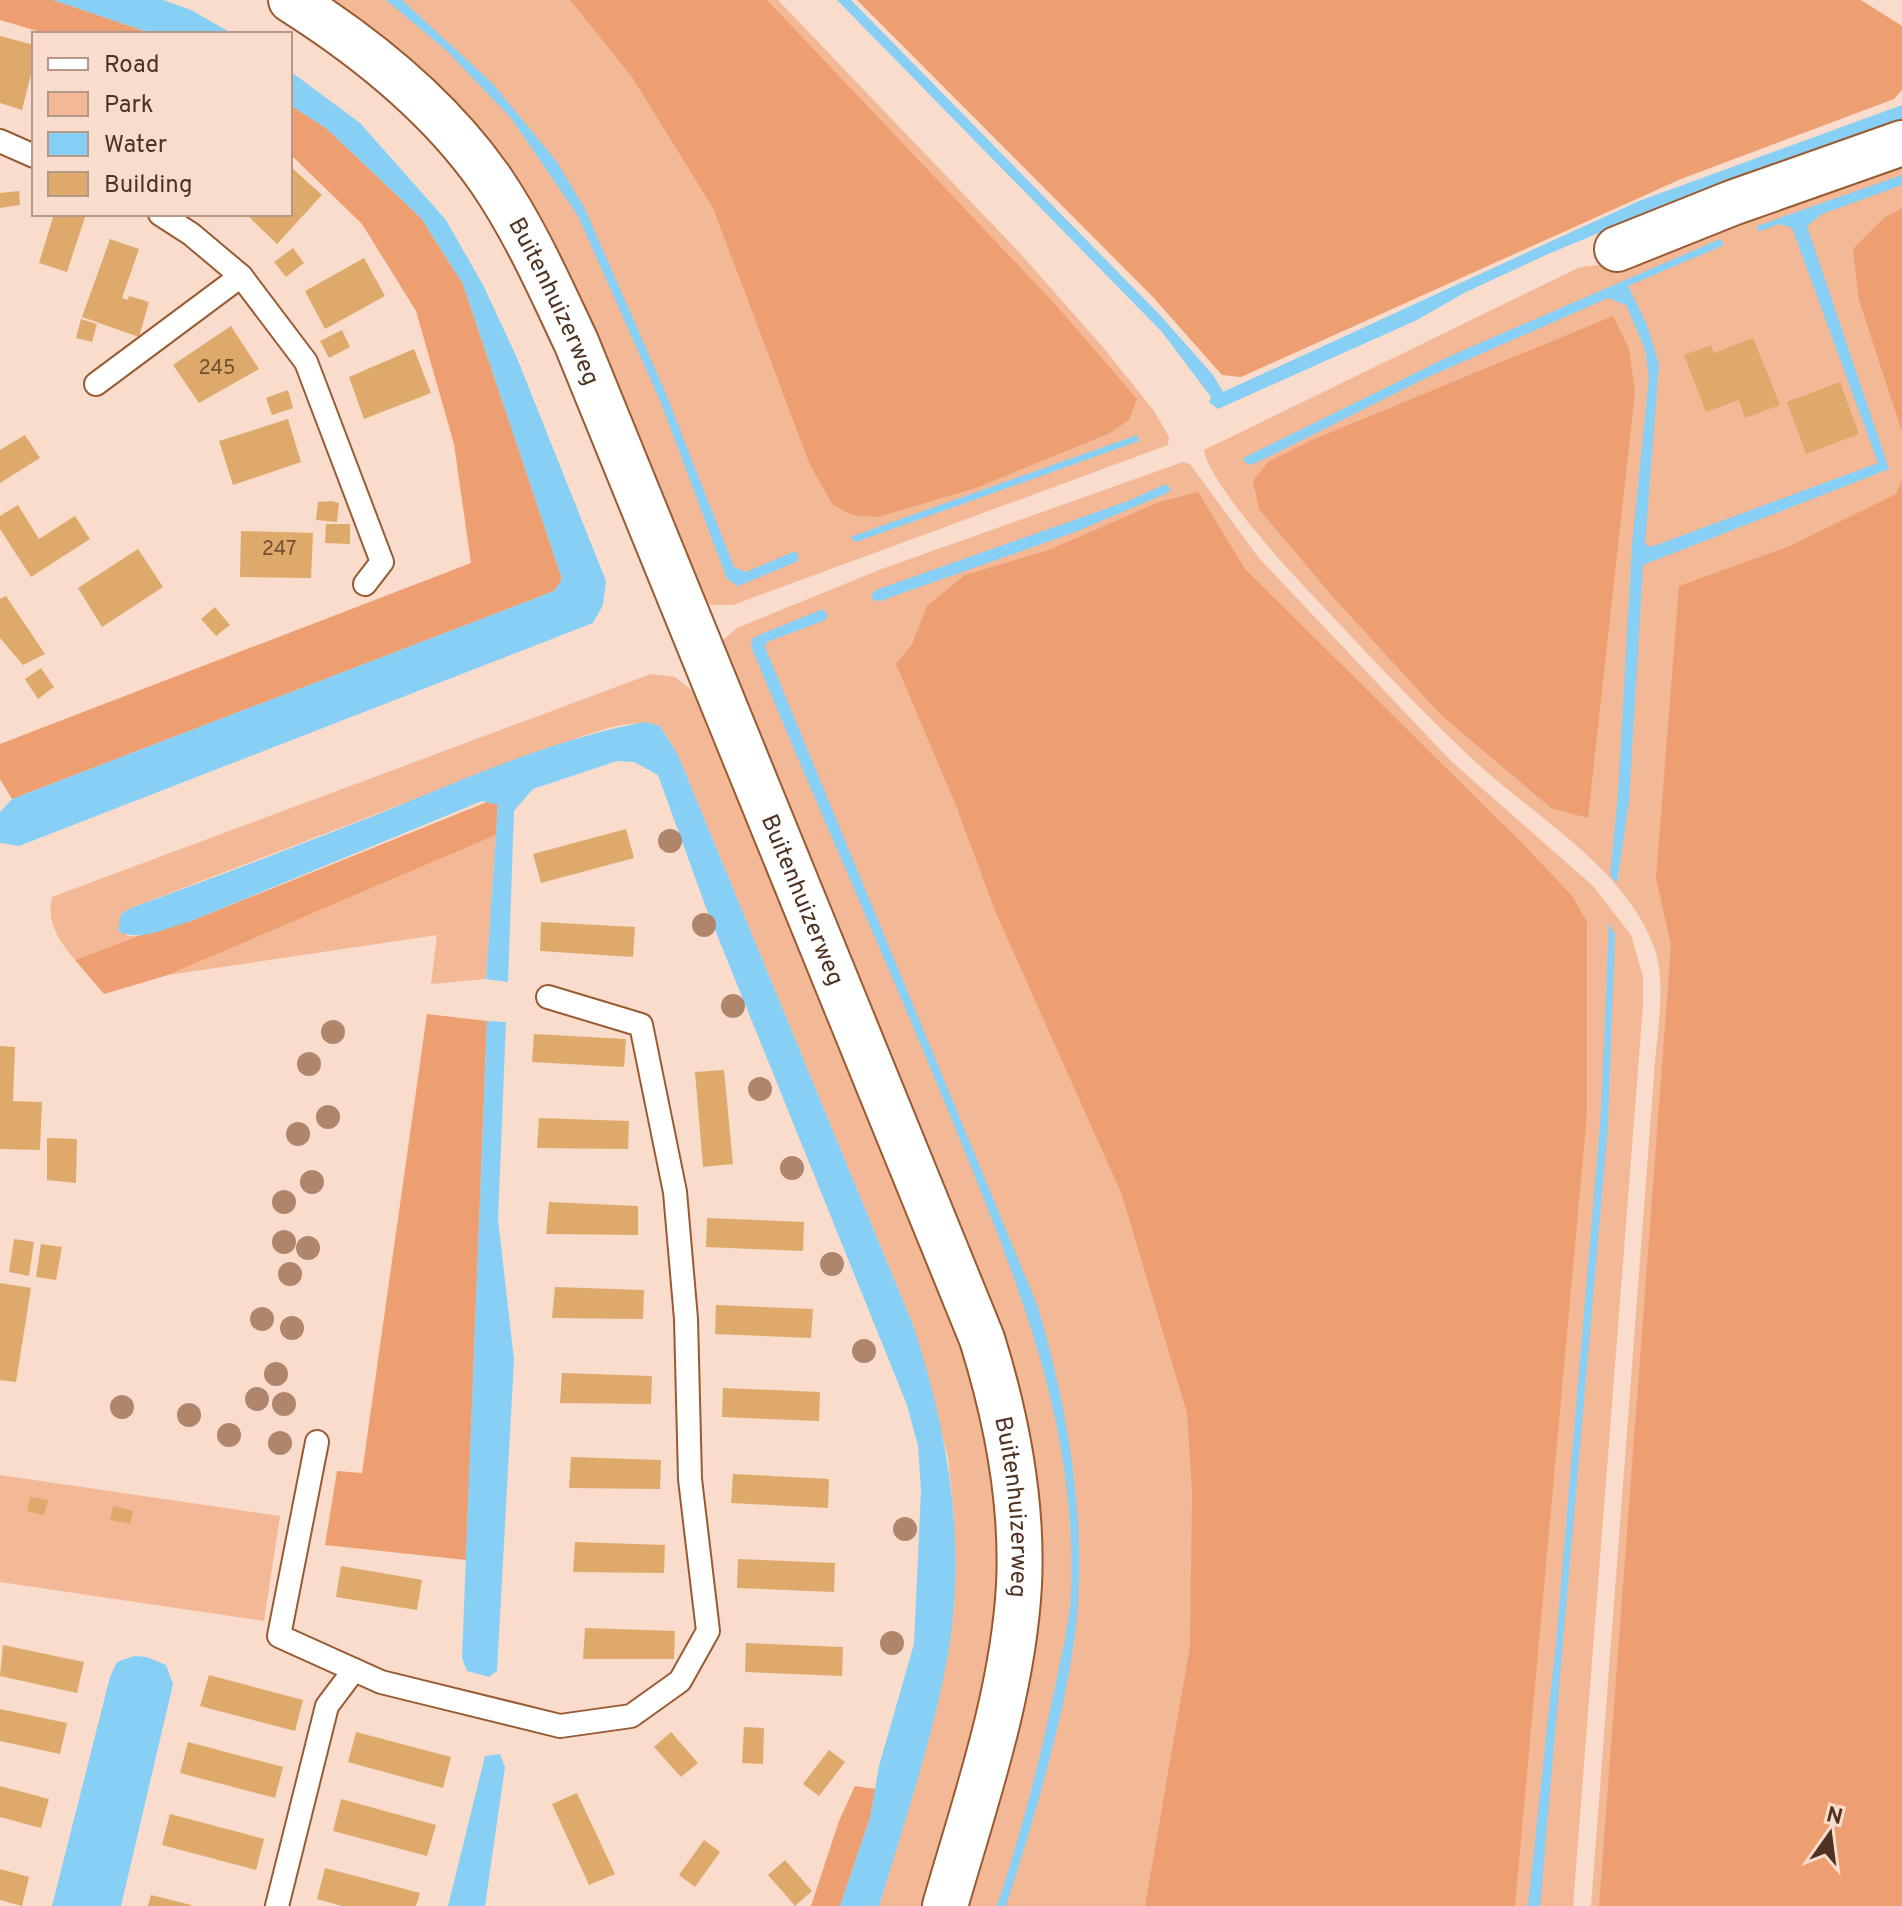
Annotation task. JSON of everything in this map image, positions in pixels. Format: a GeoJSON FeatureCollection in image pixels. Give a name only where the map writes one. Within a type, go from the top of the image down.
{"type":"FeatureCollection","features":[{"type":"Feature","properties":{"kind":"street","name":"Buitenhuizerweg"},"geometry":{"type":"LineString","coordinates":[[291,0],[372,56],[430,108],[490,180],[535,254],[576,342],[982,1339],[1010,1448],[1019,1533],[1019,1584],[1010,1657],[999,1708],[945,1906]]}},
{"type":"Feature","properties":{"kind":"street"},"geometry":{"type":"LineString","coordinates":[[1617,249],[1902,143]]}},
{"type":"Feature","properties":{"kind":"lane"},"geometry":{"type":"LineString","coordinates":[[0,141],[32,155]]}},
{"type":"Feature","properties":{"kind":"lane"},"geometry":{"type":"LineString","coordinates":[[163,216],[191,234],[241,276],[306,362],[382,562],[365,584]]}},
{"type":"Feature","properties":{"kind":"lane"},"geometry":{"type":"LineString","coordinates":[[96,384],[241,276]]}},
{"type":"Feature","properties":{"kind":"lane"},"geometry":{"type":"LineString","coordinates":[[317,1442],[279,1636],[381,1682],[560,1726],[631,1716],[680,1681],[708,1631],[690,1479],[686,1319],[675,1192],[641,1025],[548,997]]}},
{"type":"Feature","properties":{"kind":"lane"},"geometry":{"type":"LineString","coordinates":[[277,1906],[327,1706],[354,1670]]}},
{"type":"Feature","properties":{"kind":"green space"},"geometry":{"type":"Polygon","coordinates":[[[327,0],[778,0],[1018,251],[1102,346],[1154,411],[1169,437],[1168,445],[733,605],[711,605],[703,598],[589,325],[327,0]]]}},
{"type":"Feature","properties":{"kind":"green space"},"geometry":{"type":"Polygon","coordinates":[[[1902,153],[1902,1906],[1591,1906],[1660,1012],[1660,980],[1655,950],[1641,920],[1599,867],[1468,755],[1287,568],[1227,494],[1204,450],[1580,267],[1598,265],[1902,153]]]}},
{"type":"Feature","properties":{"kind":"green space"},"geometry":{"type":"Polygon","coordinates":[[[1183,462],[1190,464],[1258,557],[1451,761],[1593,886],[1631,935],[1643,977],[1573,1906],[963,1906],[1038,1526],[722,641],[737,628],[879,570],[1183,462]]]}},
{"type":"Feature","properties":{"kind":"green space"},"geometry":{"type":"Polygon","coordinates":[[[651,674],[675,677],[699,696],[878,1130],[976,1383],[997,1486],[1000,1589],[988,1679],[925,1906],[879,1906],[918,1774],[948,1653],[954,1519],[948,1457],[913,1325],[678,755],[660,726],[633,724],[591,733],[131,908],[121,914],[127,936],[138,936],[75,960],[52,923],[52,897],[651,674]]]}},
{"type":"Feature","properties":{"kind":"green space"},"geometry":{"type":"Polygon","coordinates":[[[496,835],[486,979],[431,984],[437,935],[168,975],[496,835]]]}},
{"type":"Feature","properties":{"kind":"green space"},"geometry":{"type":"Polygon","coordinates":[[[0,1475],[280,1516],[264,1621],[0,1582],[0,1475]]]}},
{"type":"Feature","properties":{"kind":"shaded area"},"geometry":{"type":"Polygon","coordinates":[[[0,0],[53,0],[148,32],[40,32],[0,20],[0,0]]]}},
{"type":"Feature","properties":{"kind":"shaded area"},"geometry":{"type":"Polygon","coordinates":[[[570,0],[767,0],[1054,303],[1137,399],[1129,420],[1110,433],[976,488],[878,517],[852,515],[833,505],[810,465],[713,208],[632,77],[570,0]]]}},
{"type":"Feature","properties":{"kind":"shaded area"},"geometry":{"type":"Polygon","coordinates":[[[857,0],[1861,0],[1902,26],[1902,90],[1894,99],[1681,179],[1241,377],[1222,375],[1152,296],[857,0]]]}},
{"type":"Feature","properties":{"kind":"shaded area"},"geometry":{"type":"Polygon","coordinates":[[[292,106],[326,128],[421,218],[463,284],[562,579],[554,591],[12,799],[0,779],[0,744],[471,563],[454,444],[416,311],[362,224],[292,156],[292,106]]]}},
{"type":"Feature","properties":{"kind":"shaded area"},"geometry":{"type":"Polygon","coordinates":[[[1902,208],[1902,432],[1859,300],[1853,249],[1884,218],[1902,208]]]}},
{"type":"Feature","properties":{"kind":"shaded area"},"geometry":{"type":"Polygon","coordinates":[[[1613,316],[1629,349],[1635,392],[1588,818],[1551,808],[1441,715],[1333,597],[1259,509],[1253,481],[1268,462],[1312,440],[1613,316]]]}},
{"type":"Feature","properties":{"kind":"shaded area"},"geometry":{"type":"Polygon","coordinates":[[[1902,479],[1902,1906],[1599,1906],[1671,945],[1656,878],[1679,586],[1790,546],[1896,494],[1902,479]]]}},
{"type":"Feature","properties":{"kind":"shaded area"},"geometry":{"type":"Polygon","coordinates":[[[1198,492],[1245,569],[1522,843],[1572,896],[1587,922],[1587,1114],[1515,1906],[1145,1906],[1190,1646],[1192,1492],[1187,1413],[1122,1195],[996,913],[955,803],[896,664],[912,644],[927,606],[965,575],[1049,550],[1159,502],[1198,492]]]}},
{"type":"Feature","properties":{"kind":"shaded area"},"geometry":{"type":"Polygon","coordinates":[[[492,800],[498,804],[496,835],[168,975],[104,994],[75,960],[138,936],[191,921],[492,800]]]}},
{"type":"Feature","properties":{"kind":"shaded area"},"geometry":{"type":"Polygon","coordinates":[[[427,1014],[487,1021],[466,1560],[325,1545],[337,1471],[362,1473],[427,1014]]]}},
{"type":"Feature","properties":{"kind":"shaded area"},"geometry":{"type":"Polygon","coordinates":[[[855,1786],[876,1789],[870,1818],[840,1906],[811,1906],[839,1821],[855,1786]]]}},
{"type":"Feature","properties":{"kind":"water"},"geometry":{"type":"Polygon","coordinates":[[[53,0],[163,0],[191,10],[230,32],[148,32],[53,0]]]}},
{"type":"Feature","properties":{"kind":"water"},"geometry":{"type":"Polygon","coordinates":[[[386,0],[402,0],[493,84],[557,162],[584,207],[664,389],[734,567],[746,572],[793,552],[798,553],[798,561],[738,586],[727,579],[661,403],[578,216],[511,118],[447,51],[386,0]]]}},
{"type":"Feature","properties":{"kind":"water"},"geometry":{"type":"Polygon","coordinates":[[[837,0],[851,0],[1160,315],[1213,375],[1223,392],[1639,201],[1902,105],[1902,120],[1658,208],[1546,255],[1464,293],[1417,320],[1218,409],[1209,402],[1211,397],[1162,332],[837,0]]]}},
{"type":"Feature","properties":{"kind":"water"},"geometry":{"type":"Polygon","coordinates":[[[292,72],[360,123],[446,220],[484,287],[517,358],[606,581],[603,605],[593,623],[19,846],[0,843],[0,812],[12,799],[554,591],[562,579],[463,284],[421,218],[326,128],[292,106],[292,72]]]}},
{"type":"Feature","properties":{"kind":"water"},"geometry":{"type":"Polygon","coordinates":[[[1902,175],[1902,185],[1822,214],[1807,226],[1889,469],[1643,565],[1629,802],[1617,883],[1610,876],[1618,795],[1632,545],[1649,377],[1645,349],[1626,305],[1608,298],[1426,378],[1251,465],[1243,461],[1245,457],[1450,356],[1720,239],[1724,245],[1628,286],[1647,325],[1659,364],[1645,544],[1651,547],[1878,463],[1792,228],[1779,224],[1758,232],[1757,226],[1902,175]]]}},
{"type":"Feature","properties":{"kind":"water"},"geometry":{"type":"Polygon","coordinates":[[[1137,435],[1139,441],[856,542],[850,537],[1137,435]]]}},
{"type":"Feature","properties":{"kind":"water"},"geometry":{"type":"Polygon","coordinates":[[[1166,484],[1171,490],[1167,493],[1075,532],[880,601],[873,600],[871,595],[876,590],[1128,501],[1166,484]]]}},
{"type":"Feature","properties":{"kind":"water"},"geometry":{"type":"Polygon","coordinates":[[[823,609],[828,616],[823,621],[767,642],[765,647],[1038,1307],[1057,1380],[1071,1454],[1079,1566],[1074,1639],[1051,1756],[1006,1906],[997,1906],[1036,1770],[1068,1618],[1071,1595],[1070,1531],[1064,1469],[1038,1351],[998,1236],[751,646],[752,639],[759,635],[823,609]]]}},
{"type":"Feature","properties":{"kind":"water"},"geometry":{"type":"Polygon","coordinates":[[[645,722],[660,726],[678,755],[913,1325],[936,1405],[951,1487],[955,1529],[953,1612],[942,1686],[879,1906],[840,1906],[870,1818],[879,1766],[914,1644],[921,1490],[918,1446],[907,1405],[705,905],[658,775],[634,762],[617,761],[533,789],[514,811],[508,982],[486,979],[498,805],[482,801],[191,921],[145,935],[118,931],[121,914],[131,908],[544,749],[645,722]]]}},
{"type":"Feature","properties":{"kind":"water"},"geometry":{"type":"Polygon","coordinates":[[[1609,923],[1615,934],[1608,1125],[1540,1906],[1528,1906],[1556,1643],[1601,1113],[1609,923]]]}},
{"type":"Feature","properties":{"kind":"water"},"geometry":{"type":"Polygon","coordinates":[[[487,1021],[506,1022],[498,1219],[514,1360],[497,1671],[489,1677],[467,1671],[462,1658],[487,1021]]]}},
{"type":"Feature","properties":{"kind":"water"},"geometry":{"type":"Polygon","coordinates":[[[134,1656],[147,1657],[166,1665],[173,1684],[121,1906],[52,1906],[110,1677],[117,1662],[134,1656]]]}},
{"type":"Feature","properties":{"kind":"water"},"geometry":{"type":"Polygon","coordinates":[[[500,1754],[505,1767],[485,1906],[448,1906],[485,1756],[500,1754]]]}},
{"type":"Feature","properties":{"kind":"building"},"geometry":{"type":"Polygon","coordinates":[[[0,36],[32,44],[32,71],[22,110],[0,103],[0,36]]]}},
{"type":"Feature","properties":{"kind":"building"},"geometry":{"type":"Polygon","coordinates":[[[292,168],[322,195],[277,244],[248,216],[292,216],[292,168]]]}},
{"type":"Feature","properties":{"kind":"building"},"geometry":{"type":"Polygon","coordinates":[[[19,191],[20,205],[0,208],[0,193],[19,191]]]}},
{"type":"Feature","properties":{"kind":"building"},"geometry":{"type":"Polygon","coordinates":[[[53,216],[85,216],[67,272],[39,263],[53,216]]]}},
{"type":"Feature","properties":{"kind":"building"},"geometry":{"type":"Polygon","coordinates":[[[110,239],[139,249],[122,298],[128,300],[129,296],[149,302],[139,337],[82,317],[110,239]]]}},
{"type":"Feature","properties":{"kind":"building"},"geometry":{"type":"Polygon","coordinates":[[[293,248],[304,263],[286,277],[274,262],[293,248]]]}},
{"type":"Feature","properties":{"kind":"building"},"geometry":{"type":"Polygon","coordinates":[[[364,258],[385,296],[325,329],[305,291],[364,258]]]}},
{"type":"Feature","properties":{"kind":"building"},"geometry":{"type":"Polygon","coordinates":[[[81,319],[97,324],[92,342],[76,338],[81,319]]]}},
{"type":"Feature","properties":{"kind":"building"},"geometry":{"type":"Polygon","coordinates":[[[231,326],[259,369],[199,403],[173,365],[231,326]]]}},
{"type":"Feature","properties":{"kind":"building"},"geometry":{"type":"Polygon","coordinates":[[[342,330],[350,347],[329,358],[320,341],[342,330]]]}},
{"type":"Feature","properties":{"kind":"building"},"geometry":{"type":"Polygon","coordinates":[[[1753,338],[1780,405],[1745,418],[1739,400],[1706,412],[1684,355],[1711,345],[1714,353],[1753,338]]]}},
{"type":"Feature","properties":{"kind":"building"},"geometry":{"type":"Polygon","coordinates":[[[414,349],[431,393],[364,419],[349,377],[414,349]]]}},
{"type":"Feature","properties":{"kind":"building"},"geometry":{"type":"Polygon","coordinates":[[[1840,382],[1859,434],[1806,454],[1787,402],[1840,382]]]}},
{"type":"Feature","properties":{"kind":"building"},"geometry":{"type":"Polygon","coordinates":[[[288,390],[293,408],[272,415],[266,398],[288,390]]]}},
{"type":"Feature","properties":{"kind":"building"},"geometry":{"type":"Polygon","coordinates":[[[288,419],[301,462],[233,485],[219,441],[288,419]]]}},
{"type":"Feature","properties":{"kind":"building"},"geometry":{"type":"Polygon","coordinates":[[[25,435],[40,458],[0,483],[0,450],[25,435]]]}},
{"type":"Feature","properties":{"kind":"building"},"geometry":{"type":"Polygon","coordinates":[[[318,502],[339,503],[337,522],[316,520],[318,502]]]}},
{"type":"Feature","properties":{"kind":"building"},"geometry":{"type":"Polygon","coordinates":[[[18,505],[39,539],[75,516],[90,539],[31,577],[0,529],[0,516],[18,505]]]}},
{"type":"Feature","properties":{"kind":"building"},"geometry":{"type":"Polygon","coordinates":[[[326,524],[350,524],[350,544],[325,543],[326,524]]]}},
{"type":"Feature","properties":{"kind":"building"},"geometry":{"type":"Polygon","coordinates":[[[241,531],[313,533],[311,578],[240,577],[241,531]]]}},
{"type":"Feature","properties":{"kind":"building"},"geometry":{"type":"Polygon","coordinates":[[[138,549],[163,587],[102,627],[78,588],[138,549]]]}},
{"type":"Feature","properties":{"kind":"building"},"geometry":{"type":"Polygon","coordinates":[[[6,596],[45,654],[23,665],[0,638],[0,599],[6,596]]]}},
{"type":"Feature","properties":{"kind":"building"},"geometry":{"type":"Polygon","coordinates":[[[215,607],[230,625],[216,636],[201,619],[215,607]]]}},
{"type":"Feature","properties":{"kind":"building"},"geometry":{"type":"Polygon","coordinates":[[[41,668],[54,687],[38,699],[25,679],[41,668]]]}},
{"type":"Feature","properties":{"kind":"building"},"geometry":{"type":"Polygon","coordinates":[[[626,829],[634,858],[541,883],[533,854],[626,829]]]}},
{"type":"Feature","properties":{"kind":"building"},"geometry":{"type":"Polygon","coordinates":[[[541,922],[635,927],[633,957],[540,951],[541,922]]]}},
{"type":"Feature","properties":{"kind":"building"},"geometry":{"type":"Polygon","coordinates":[[[534,1034],[626,1039],[624,1067],[532,1062],[534,1034]]]}},
{"type":"Feature","properties":{"kind":"building"},"geometry":{"type":"Polygon","coordinates":[[[0,1046],[15,1047],[13,1101],[42,1102],[40,1150],[0,1149],[0,1046]]]}},
{"type":"Feature","properties":{"kind":"building"},"geometry":{"type":"Polygon","coordinates":[[[724,1070],[733,1164],[703,1167],[695,1072],[724,1070]]]}},
{"type":"Feature","properties":{"kind":"building"},"geometry":{"type":"Polygon","coordinates":[[[539,1118],[629,1121],[628,1149],[537,1148],[539,1118]]]}},
{"type":"Feature","properties":{"kind":"building"},"geometry":{"type":"Polygon","coordinates":[[[47,1138],[77,1139],[76,1183],[47,1180],[47,1138]]]}},
{"type":"Feature","properties":{"kind":"building"},"geometry":{"type":"Polygon","coordinates":[[[549,1202],[638,1206],[638,1235],[546,1234],[549,1202]]]}},
{"type":"Feature","properties":{"kind":"building"},"geometry":{"type":"Polygon","coordinates":[[[707,1218],[804,1222],[803,1251],[706,1247],[707,1218]]]}},
{"type":"Feature","properties":{"kind":"building"},"geometry":{"type":"Polygon","coordinates":[[[14,1239],[34,1242],[29,1276],[9,1272],[14,1239]]]}},
{"type":"Feature","properties":{"kind":"building"},"geometry":{"type":"Polygon","coordinates":[[[41,1244],[62,1247],[56,1280],[36,1277],[41,1244]]]}},
{"type":"Feature","properties":{"kind":"building"},"geometry":{"type":"Polygon","coordinates":[[[0,1283],[31,1288],[16,1382],[0,1380],[0,1283]]]}},
{"type":"Feature","properties":{"kind":"building"},"geometry":{"type":"Polygon","coordinates":[[[555,1287],[644,1290],[643,1319],[552,1318],[555,1287]]]}},
{"type":"Feature","properties":{"kind":"building"},"geometry":{"type":"Polygon","coordinates":[[[716,1305],[813,1309],[811,1338],[715,1334],[716,1305]]]}},
{"type":"Feature","properties":{"kind":"building"},"geometry":{"type":"Polygon","coordinates":[[[562,1373],[652,1376],[651,1404],[560,1403],[562,1373]]]}},
{"type":"Feature","properties":{"kind":"building"},"geometry":{"type":"Polygon","coordinates":[[[723,1388],[820,1392],[819,1421],[722,1417],[723,1388]]]}},
{"type":"Feature","properties":{"kind":"building"},"geometry":{"type":"Polygon","coordinates":[[[571,1457],[661,1460],[660,1489],[569,1488],[571,1457]]]}},
{"type":"Feature","properties":{"kind":"building"},"geometry":{"type":"Polygon","coordinates":[[[733,1474],[829,1479],[828,1508],[731,1503],[733,1474]]]}},
{"type":"Feature","properties":{"kind":"building"},"geometry":{"type":"Polygon","coordinates":[[[30,1497],[48,1500],[44,1515],[27,1511],[30,1497]]]}},
{"type":"Feature","properties":{"kind":"building"},"geometry":{"type":"Polygon","coordinates":[[[113,1506],[133,1511],[130,1524],[110,1520],[113,1506]]]}},
{"type":"Feature","properties":{"kind":"building"},"geometry":{"type":"Polygon","coordinates":[[[575,1542],[665,1545],[664,1573],[573,1572],[575,1542]]]}},
{"type":"Feature","properties":{"kind":"building"},"geometry":{"type":"Polygon","coordinates":[[[738,1559],[835,1563],[834,1592],[737,1588],[738,1559]]]}},
{"type":"Feature","properties":{"kind":"building"},"geometry":{"type":"Polygon","coordinates":[[[341,1566],[422,1580],[417,1610],[336,1597],[341,1566]]]}},
{"type":"Feature","properties":{"kind":"building"},"geometry":{"type":"Polygon","coordinates":[[[585,1628],[675,1631],[674,1659],[583,1659],[585,1628]]]}},
{"type":"Feature","properties":{"kind":"building"},"geometry":{"type":"Polygon","coordinates":[[[746,1643],[843,1647],[842,1676],[745,1672],[746,1643]]]}},
{"type":"Feature","properties":{"kind":"building"},"geometry":{"type":"Polygon","coordinates":[[[3,1645],[84,1662],[77,1693],[0,1676],[3,1645]]]}},
{"type":"Feature","properties":{"kind":"building"},"geometry":{"type":"Polygon","coordinates":[[[209,1675],[303,1700],[295,1731],[200,1706],[209,1675]]]}},
{"type":"Feature","properties":{"kind":"building"},"geometry":{"type":"Polygon","coordinates":[[[0,1709],[67,1723],[60,1754],[0,1741],[0,1709]]]}},
{"type":"Feature","properties":{"kind":"building"},"geometry":{"type":"Polygon","coordinates":[[[744,1727],[764,1728],[763,1764],[742,1763],[744,1727]]]}},
{"type":"Feature","properties":{"kind":"building"},"geometry":{"type":"Polygon","coordinates":[[[356,1732],[451,1757],[443,1788],[348,1762],[356,1732]]]}},
{"type":"Feature","properties":{"kind":"building"},"geometry":{"type":"Polygon","coordinates":[[[671,1732],[698,1763],[681,1777],[654,1747],[671,1732]]]}},
{"type":"Feature","properties":{"kind":"building"},"geometry":{"type":"Polygon","coordinates":[[[188,1742],[283,1767],[275,1798],[180,1773],[188,1742]]]}},
{"type":"Feature","properties":{"kind":"building"},"geometry":{"type":"Polygon","coordinates":[[[829,1750],[845,1762],[819,1796],[803,1784],[829,1750]]]}},
{"type":"Feature","properties":{"kind":"building"},"geometry":{"type":"Polygon","coordinates":[[[0,1786],[49,1799],[41,1828],[0,1817],[0,1786]]]}},
{"type":"Feature","properties":{"kind":"building"},"geometry":{"type":"Polygon","coordinates":[[[577,1793],[615,1874],[589,1885],[552,1804],[577,1793]]]}},
{"type":"Feature","properties":{"kind":"building"},"geometry":{"type":"Polygon","coordinates":[[[341,1799],[436,1825],[427,1856],[333,1831],[341,1799]]]}},
{"type":"Feature","properties":{"kind":"building"},"geometry":{"type":"Polygon","coordinates":[[[170,1814],[264,1839],[256,1870],[162,1845],[170,1814]]]}},
{"type":"Feature","properties":{"kind":"building"},"geometry":{"type":"Polygon","coordinates":[[[704,1840],[720,1852],[695,1887],[679,1875],[704,1840]]]}},
{"type":"Feature","properties":{"kind":"building"},"geometry":{"type":"Polygon","coordinates":[[[785,1860],[812,1891],[795,1906],[768,1875],[785,1860]]]}},
{"type":"Feature","properties":{"kind":"building"},"geometry":{"type":"Polygon","coordinates":[[[325,1868],[420,1893],[416,1906],[342,1906],[317,1899],[325,1868]]]}},
{"type":"Feature","properties":{"kind":"building"},"geometry":{"type":"Polygon","coordinates":[[[0,1869],[29,1877],[22,1906],[0,1900],[0,1869]]]}},
{"type":"Feature","properties":{"kind":"building"},"geometry":{"type":"Polygon","coordinates":[[[151,1895],[191,1905],[191,1906],[148,1906],[151,1895]]]}}]}
